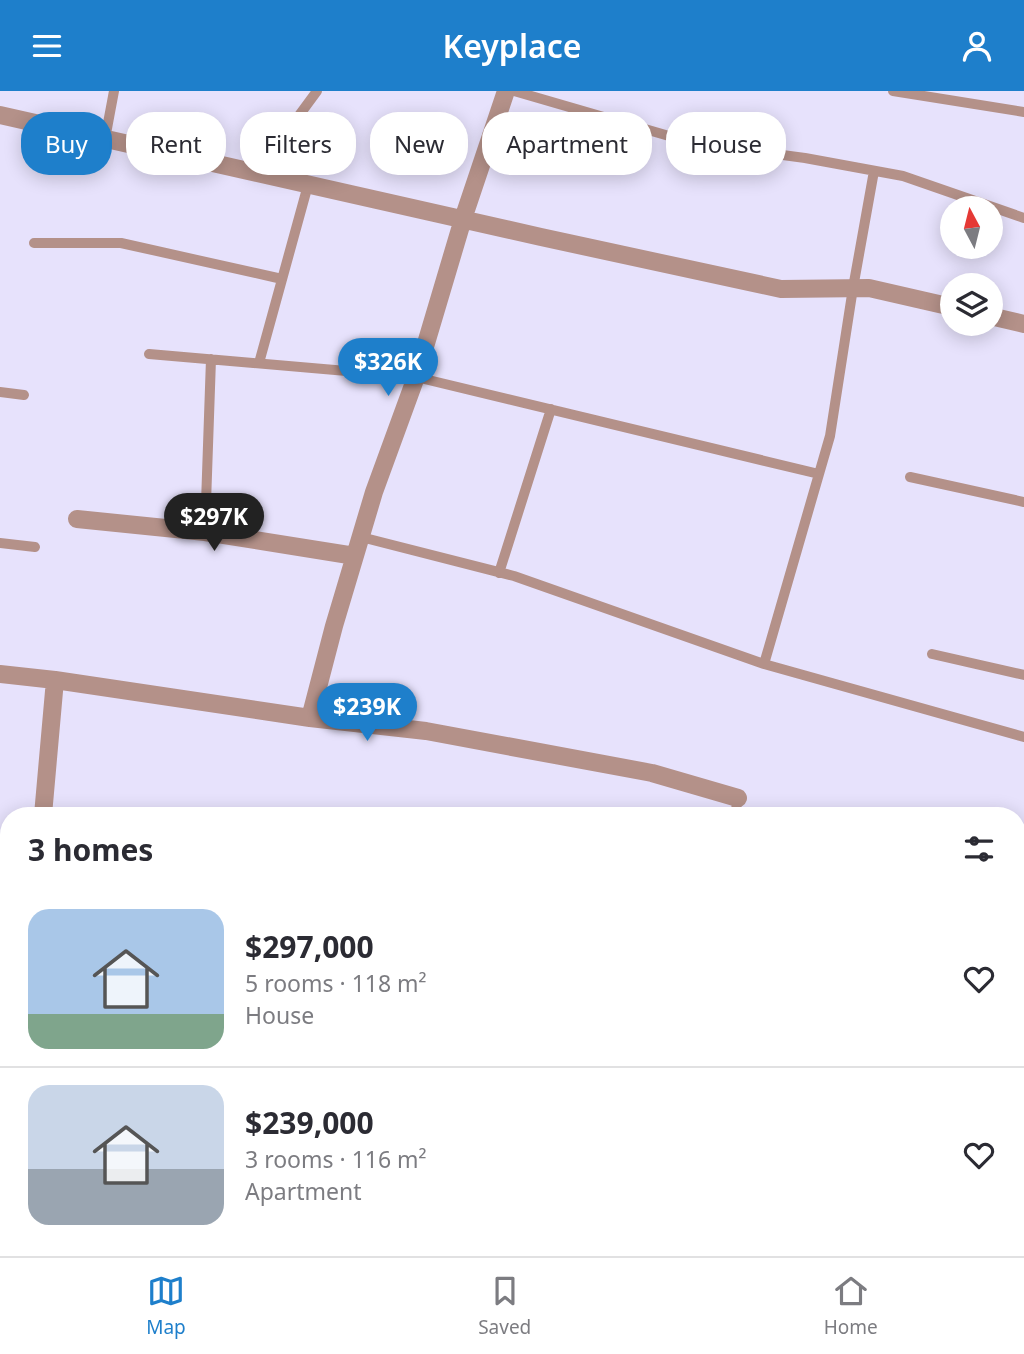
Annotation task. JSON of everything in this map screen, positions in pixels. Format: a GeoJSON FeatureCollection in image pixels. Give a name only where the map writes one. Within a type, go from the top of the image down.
{"type":"FeatureCollection","features":[{"type":"Feature","properties":{"kind":"street"},"geometry":{"type":"LineString","coordinates":[[310,717],[374,492],[416,377],[463,219],[506,91]]}},
{"type":"Feature","properties":{"kind":"street"},"geometry":{"type":"LineString","coordinates":[[0,115],[21,120]]}},
{"type":"Feature","properties":{"kind":"street"},"geometry":{"type":"LineString","coordinates":[[112,141],[781,289],[869,288],[940,304]]}},
{"type":"Feature","properties":{"kind":"street"},"geometry":{"type":"LineString","coordinates":[[1003,319],[1024,324]]}},
{"type":"Feature","properties":{"kind":"street"},"geometry":{"type":"LineString","coordinates":[[77,519],[205,532],[355,555]]}},
{"type":"Feature","properties":{"kind":"street"},"geometry":{"type":"LineString","coordinates":[[0,674],[426,731],[652,773],[736,807]]}},
{"type":"Feature","properties":{"kind":"street"},"geometry":{"type":"LineString","coordinates":[[44,807],[55,680]]}},
{"type":"Feature","properties":{"kind":"lane"},"geometry":{"type":"LineString","coordinates":[[110,112],[114,91]]}},
{"type":"Feature","properties":{"kind":"lane"},"geometry":{"type":"LineString","coordinates":[[271,176],[292,125],[317,91]]}},
{"type":"Feature","properties":{"kind":"lane"},"geometry":{"type":"LineString","coordinates":[[514,91],[731,154],[760,152],[903,176],[1024,218]]}},
{"type":"Feature","properties":{"kind":"lane"},"geometry":{"type":"LineString","coordinates":[[893,91],[1024,112]]}},
{"type":"Feature","properties":{"kind":"lane"},"geometry":{"type":"LineString","coordinates":[[764,664],[830,436],[874,171]]}},
{"type":"Feature","properties":{"kind":"lane"},"geometry":{"type":"LineString","coordinates":[[258,363],[308,185]]}},
{"type":"Feature","properties":{"kind":"lane"},"geometry":{"type":"LineString","coordinates":[[34,243],[121,243],[282,279]]}},
{"type":"Feature","properties":{"kind":"lane"},"geometry":{"type":"LineString","coordinates":[[149,354],[416,377],[818,474]]}},
{"type":"Feature","properties":{"kind":"lane"},"geometry":{"type":"LineString","coordinates":[[205,532],[211,359]]}},
{"type":"Feature","properties":{"kind":"lane"},"geometry":{"type":"LineString","coordinates":[[0,393],[24,395]]}},
{"type":"Feature","properties":{"kind":"lane"},"geometry":{"type":"LineString","coordinates":[[499,573],[551,409]]}},
{"type":"Feature","properties":{"kind":"lane"},"geometry":{"type":"LineString","coordinates":[[910,477],[1024,502]]}},
{"type":"Feature","properties":{"kind":"lane"},"geometry":{"type":"LineString","coordinates":[[361,537],[514,576],[764,664],[1024,737]]}},
{"type":"Feature","properties":{"kind":"lane"},"geometry":{"type":"LineString","coordinates":[[0,543],[35,547]]}},
{"type":"Feature","properties":{"kind":"lane"},"geometry":{"type":"LineString","coordinates":[[932,654],[1024,675]]}}]}
